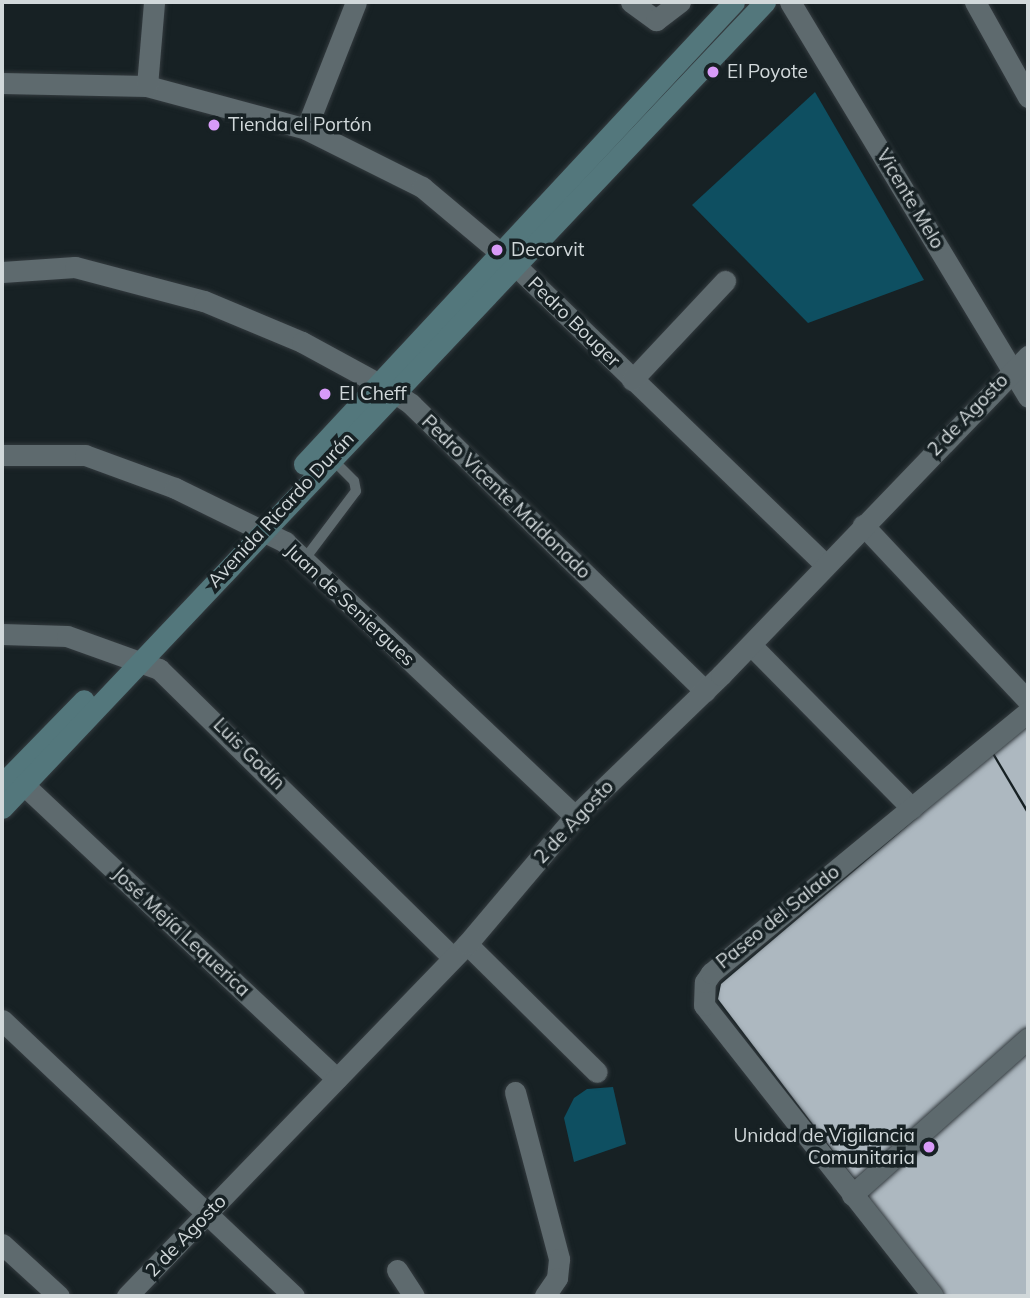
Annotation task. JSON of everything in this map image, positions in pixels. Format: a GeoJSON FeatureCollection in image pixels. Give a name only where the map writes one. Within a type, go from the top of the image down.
{"type":"FeatureCollection","features":[{"type":"Feature","properties":{"kind":"street"},"geometry":{"type":"LineString","coordinates":[[147,86],[154,2]]}},
{"type":"Feature","properties":{"kind":"street"},"geometry":{"type":"LineString","coordinates":[[306,129],[356,2]]}},
{"type":"Feature","properties":{"kind":"street"},"geometry":{"type":"LineString","coordinates":[[631,2],[656,20],[674,8]]}},
{"type":"Feature","properties":{"kind":"street","name":"Avenida Ricardo Durán"},"geometry":{"type":"LineString","coordinates":[[507,259],[734,2]]}},
{"type":"Feature","properties":{"kind":"street","name":"Avenida Ricardo Durán"},"geometry":{"type":"LineString","coordinates":[[2,808],[143,661],[257,526],[385,387],[507,259],[765,2]]}},
{"type":"Feature","properties":{"kind":"street","name":"Vicente Melo"},"geometry":{"type":"LineString","coordinates":[[790,2],[1021,363],[1028,397]]}},
{"type":"Feature","properties":{"kind":"street"},"geometry":{"type":"LineString","coordinates":[[975,2],[1028,97]]}},
{"type":"Feature","properties":{"kind":"street","name":"Pedro Bouger"},"geometry":{"type":"LineString","coordinates":[[2,83],[147,86],[306,129],[422,187],[507,259],[825,565]]}},
{"type":"Feature","properties":{"kind":"street","name":"Pedro Vicente Maldonado"},"geometry":{"type":"LineString","coordinates":[[2,272],[75,267],[204,301],[302,342],[385,387],[411,404],[705,691]]}},
{"type":"Feature","properties":{"kind":"street"},"geometry":{"type":"LineString","coordinates":[[632,380],[726,281]]}},
{"type":"Feature","properties":{"kind":"street","name":"2 de Agosto"},"geometry":{"type":"LineString","coordinates":[[127,1296],[460,951],[575,816],[751,645],[1021,363]]}},
{"type":"Feature","properties":{"kind":"street","name":"Avenida Ricardo Durán"},"geometry":{"type":"LineString","coordinates":[[257,526],[330,457],[385,387]]}},
{"type":"Feature","properties":{"kind":"street","name":"Juan de Seniergues"},"geometry":{"type":"LineString","coordinates":[[2,455],[85,455],[174,488],[257,526],[304,560],[575,816]]}},
{"type":"Feature","properties":{"kind":"street"},"geometry":{"type":"LineString","coordinates":[[863,525],[1027,715]]}},
{"type":"Feature","properties":{"kind":"street","name":"Luis Godín"},"geometry":{"type":"LineString","coordinates":[[2,634],[68,636],[143,661],[460,951],[597,1072]]}},
{"type":"Feature","properties":{"kind":"street"},"geometry":{"type":"LineString","coordinates":[[751,645],[912,808]]}},
{"type":"Feature","properties":{"kind":"street","name":"Avenida Ricardo Durán"},"geometry":{"type":"LineString","coordinates":[[2,784],[143,661]]}},
{"type":"Feature","properties":{"kind":"street","name":"Paseo del Salado"},"geometry":{"type":"LineString","coordinates":[[933,1296],[704,1004],[703,994],[710,973],[1027,715]]}},
{"type":"Feature","properties":{"kind":"street","name":"José Mejía Lequerica"},"geometry":{"type":"LineString","coordinates":[[24,785],[337,1079]]}},
{"type":"Feature","properties":{"kind":"street"},"geometry":{"type":"LineString","coordinates":[[2,1020],[294,1296]]}},
{"type":"Feature","properties":{"kind":"street"},"geometry":{"type":"LineString","coordinates":[[852,1195],[1028,1038]]}},
{"type":"Feature","properties":{"kind":"street"},"geometry":{"type":"LineString","coordinates":[[515,1092],[559,1259],[557,1278],[545,1296]]}},
{"type":"Feature","properties":{"kind":"street"},"geometry":{"type":"LineString","coordinates":[[2,1244],[59,1296]]}},
{"type":"Feature","properties":{"kind":"street"},"geometry":{"type":"LineString","coordinates":[[397,1270],[414,1296]]}},
{"type":"Feature","properties":{"kind":"lane"},"geometry":{"type":"LineString","coordinates":[[304,560],[356,491],[354,481],[330,457]]}},
{"type":"Feature","properties":{"kind":"shaded area"},"geometry":{"type":"Polygon","coordinates":[[[815,92],[924,280],[808,323],[692,205],[815,92]]]}},
{"type":"Feature","properties":{"kind":"shaded area"},"geometry":{"type":"Polygon","coordinates":[[[613,1087],[626,1144],[574,1162],[564,1118],[574,1098],[587,1089],[613,1087]]]}},
{"type":"Feature","properties":{"kind":"building"},"geometry":{"type":"Polygon","coordinates":[[[1028,723],[1028,810],[994,753],[1028,723]]]}},
{"type":"Feature","properties":{"kind":"building","name":"Unidad de Vigilancia Comunitaria"},"geometry":{"type":"Polygon","coordinates":[[[992,754],[1028,815],[1028,1295],[943,1296],[718,999],[721,984],[992,754]]]}},
{"type":"Feature","properties":{"kind":"place","name":"El Poyote"},"geometry":{"type":"Point","coordinates":[713,72]}},
{"type":"Feature","properties":{"kind":"place","name":"Tienda el Portón"},"geometry":{"type":"Point","coordinates":[214,125]}},
{"type":"Feature","properties":{"kind":"place","name":"Decorvit"},"geometry":{"type":"Point","coordinates":[497,250]}},
{"type":"Feature","properties":{"kind":"place","name":"El Cheff"},"geometry":{"type":"Point","coordinates":[325,394]}},
{"type":"Feature","properties":{"kind":"place","name":"Unidad de Vigilancia Comunitaria"},"geometry":{"type":"Point","coordinates":[929,1147]}}]}
